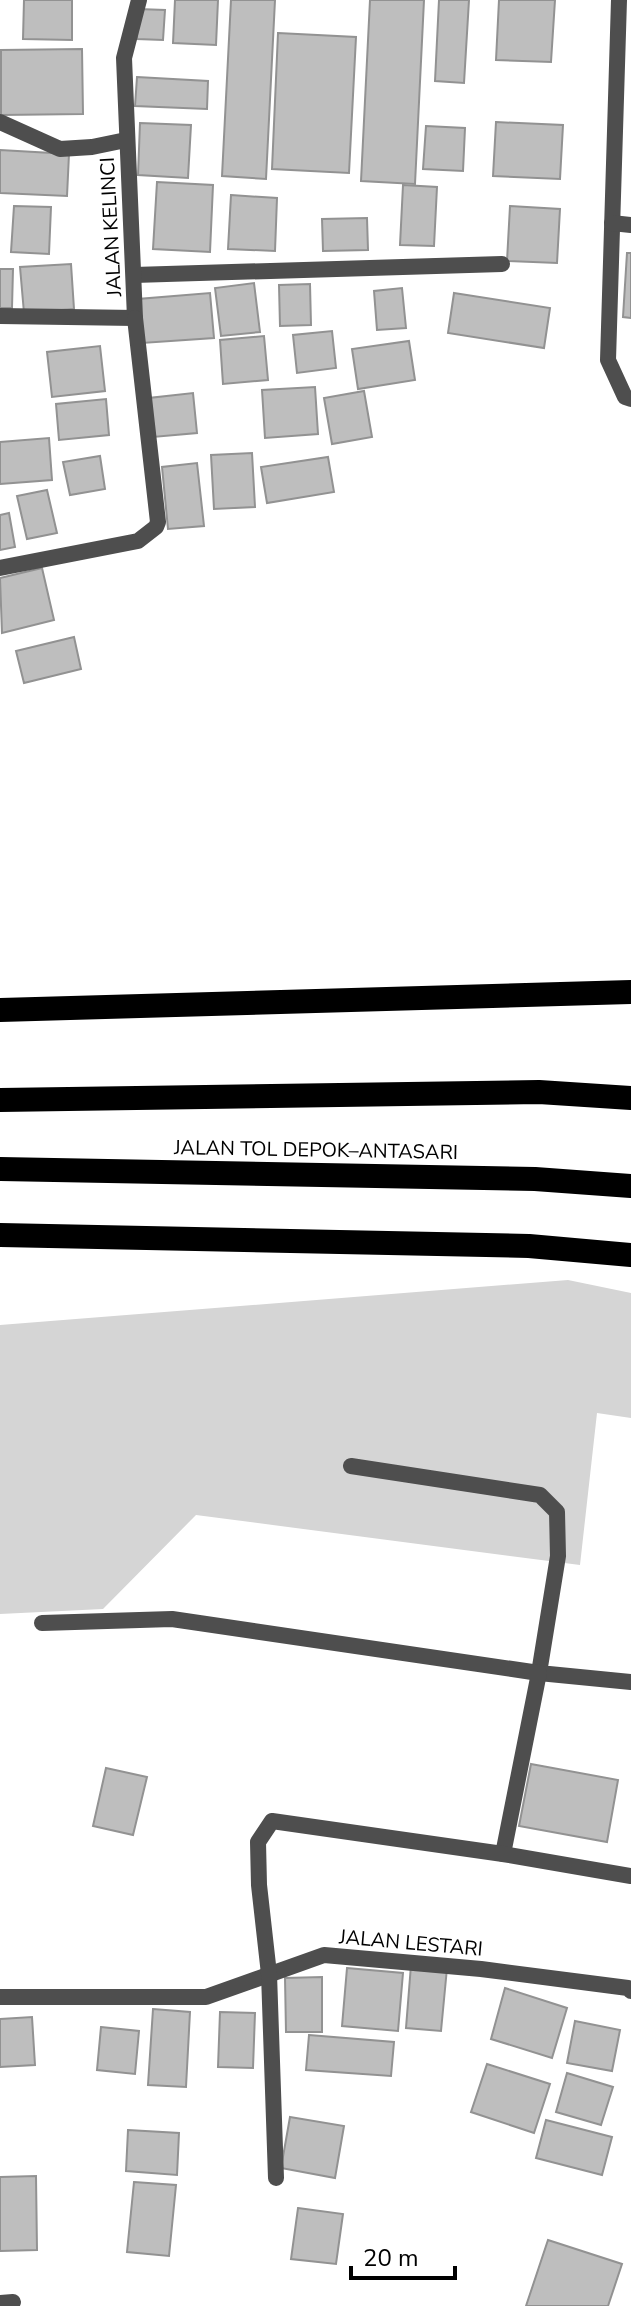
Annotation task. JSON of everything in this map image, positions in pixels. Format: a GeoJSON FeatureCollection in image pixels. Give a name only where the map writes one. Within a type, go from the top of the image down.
{"type":"FeatureCollection","features":[{"type":"Feature","properties":{"kind":"highway"},"geometry":{"type":"LineString","coordinates":[[0,1010],[631,992]]}},
{"type":"Feature","properties":{"kind":"highway"},"geometry":{"type":"LineString","coordinates":[[0,1100],[539,1092],[631,1098]]}},
{"type":"Feature","properties":{"kind":"highway","name":"JALAN TOL DEPOK–ANTASARI"},"geometry":{"type":"LineString","coordinates":[[0,1169],[535,1179],[631,1186]]}},
{"type":"Feature","properties":{"kind":"highway"},"geometry":{"type":"LineString","coordinates":[[0,1235],[529,1246],[631,1255]]}},
{"type":"Feature","properties":{"kind":"street","name":"JALAN KELINCI"},"geometry":{"type":"LineString","coordinates":[[0,316],[135,318],[124,58],[139,0]]}},
{"type":"Feature","properties":{"kind":"street"},"geometry":{"type":"LineString","coordinates":[[619,0],[608,360],[625,397],[631,399]]}},
{"type":"Feature","properties":{"kind":"street"},"geometry":{"type":"LineString","coordinates":[[0,122],[60,149],[126,140]]}},
{"type":"Feature","properties":{"kind":"street"},"geometry":{"type":"LineString","coordinates":[[612,223],[631,225]]}},
{"type":"Feature","properties":{"kind":"street"},"geometry":{"type":"LineString","coordinates":[[134,275],[502,264]]}},
{"type":"Feature","properties":{"kind":"street"},"geometry":{"type":"LineString","coordinates":[[0,568],[138,541],[156,527],[158,522],[135,318]]}},
{"type":"Feature","properties":{"kind":"street"},"geometry":{"type":"LineString","coordinates":[[351,1466],[540,1495],[557,1512],[558,1556],[539,1673],[503,1854]]}},
{"type":"Feature","properties":{"kind":"street"},"geometry":{"type":"LineString","coordinates":[[42,1623],[172,1619],[539,1673],[631,1682]]}},
{"type":"Feature","properties":{"kind":"street"},"geometry":{"type":"LineString","coordinates":[[276,2178],[269,1974],[259,1885],[258,1842],[272,1821],[631,1876]]}},
{"type":"Feature","properties":{"kind":"street","name":"JALAN LESTARI"},"geometry":{"type":"LineString","coordinates":[[0,1997],[206,1997],[324,1955],[481,1969],[628,1988],[631,1991]]}},
{"type":"Feature","properties":{"kind":"shaded area"},"geometry":{"type":"Polygon","coordinates":[[[568,1280],[631,1293],[631,1418],[597,1413],[580,1565],[196,1515],[103,1609],[0,1614],[0,1325],[568,1280]]]}},
{"type":"Feature","properties":{"kind":"building"},"geometry":{"type":"Polygon","coordinates":[[[24,0],[72,0],[72,40],[23,39],[24,0]]]}},
{"type":"Feature","properties":{"kind":"building"},"geometry":{"type":"Polygon","coordinates":[[[175,0],[218,0],[216,45],[173,43],[175,0]]]}},
{"type":"Feature","properties":{"kind":"building"},"geometry":{"type":"Polygon","coordinates":[[[231,0],[275,0],[266,179],[222,176],[231,0]]]}},
{"type":"Feature","properties":{"kind":"building"},"geometry":{"type":"Polygon","coordinates":[[[370,0],[424,0],[415,184],[361,181],[370,0]]]}},
{"type":"Feature","properties":{"kind":"building"},"geometry":{"type":"Polygon","coordinates":[[[439,0],[469,0],[464,83],[435,81],[439,0]]]}},
{"type":"Feature","properties":{"kind":"building"},"geometry":{"type":"Polygon","coordinates":[[[499,0],[555,0],[551,62],[496,60],[499,0]]]}},
{"type":"Feature","properties":{"kind":"building"},"geometry":{"type":"Polygon","coordinates":[[[138,9],[165,10],[163,40],[137,39],[138,9]]]}},
{"type":"Feature","properties":{"kind":"building"},"geometry":{"type":"Polygon","coordinates":[[[278,33],[356,37],[349,173],[272,169],[278,33]]]}},
{"type":"Feature","properties":{"kind":"building"},"geometry":{"type":"Polygon","coordinates":[[[82,49],[83,114],[1,115],[1,50],[82,49]]]}},
{"type":"Feature","properties":{"kind":"building"},"geometry":{"type":"Polygon","coordinates":[[[137,77],[208,81],[207,109],[135,106],[137,77]]]}},
{"type":"Feature","properties":{"kind":"building"},"geometry":{"type":"Polygon","coordinates":[[[496,122],[563,125],[560,179],[493,176],[496,122]]]}},
{"type":"Feature","properties":{"kind":"building"},"geometry":{"type":"Polygon","coordinates":[[[140,123],[191,125],[188,178],[138,175],[140,123]]]}},
{"type":"Feature","properties":{"kind":"building"},"geometry":{"type":"Polygon","coordinates":[[[426,126],[465,128],[463,171],[423,169],[426,126]]]}},
{"type":"Feature","properties":{"kind":"building"},"geometry":{"type":"Polygon","coordinates":[[[0,150],[69,154],[67,196],[0,193],[0,150]]]}},
{"type":"Feature","properties":{"kind":"building"},"geometry":{"type":"Polygon","coordinates":[[[157,182],[213,185],[210,252],[153,249],[157,182]]]}},
{"type":"Feature","properties":{"kind":"building"},"geometry":{"type":"Polygon","coordinates":[[[403,185],[437,187],[434,246],[400,245],[403,185]]]}},
{"type":"Feature","properties":{"kind":"building"},"geometry":{"type":"Polygon","coordinates":[[[231,195],[277,198],[275,251],[228,249],[231,195]]]}},
{"type":"Feature","properties":{"kind":"building"},"geometry":{"type":"Polygon","coordinates":[[[14,206],[51,207],[49,254],[11,252],[14,206]]]}},
{"type":"Feature","properties":{"kind":"building"},"geometry":{"type":"Polygon","coordinates":[[[510,206],[560,209],[557,263],[507,261],[510,206]]]}},
{"type":"Feature","properties":{"kind":"building"},"geometry":{"type":"Polygon","coordinates":[[[367,218],[368,250],[323,251],[322,219],[367,218]]]}},
{"type":"Feature","properties":{"kind":"building"},"geometry":{"type":"Polygon","coordinates":[[[627,253],[631,253],[631,318],[623,317],[627,253]]]}},
{"type":"Feature","properties":{"kind":"building"},"geometry":{"type":"Polygon","coordinates":[[[71,264],[74,309],[24,313],[20,267],[71,264]]]}},
{"type":"Feature","properties":{"kind":"building"},"geometry":{"type":"Polygon","coordinates":[[[0,269],[13,269],[12,308],[0,308],[0,269]]]}},
{"type":"Feature","properties":{"kind":"building"},"geometry":{"type":"Polygon","coordinates":[[[254,283],[260,332],[221,336],[215,288],[254,283]]]}},
{"type":"Feature","properties":{"kind":"building"},"geometry":{"type":"Polygon","coordinates":[[[310,284],[311,325],[280,326],[279,285],[310,284]]]}},
{"type":"Feature","properties":{"kind":"building"},"geometry":{"type":"Polygon","coordinates":[[[402,288],[406,328],[377,330],[374,291],[402,288]]]}},
{"type":"Feature","properties":{"kind":"building"},"geometry":{"type":"Polygon","coordinates":[[[210,293],[214,338],[142,343],[138,299],[210,293]]]}},
{"type":"Feature","properties":{"kind":"building"},"geometry":{"type":"Polygon","coordinates":[[[454,293],[550,308],[544,348],[448,333],[454,293]]]}},
{"type":"Feature","properties":{"kind":"building"},"geometry":{"type":"Polygon","coordinates":[[[332,331],[336,368],[297,373],[293,335],[332,331]]]}},
{"type":"Feature","properties":{"kind":"building"},"geometry":{"type":"Polygon","coordinates":[[[264,336],[268,380],[223,384],[220,340],[264,336]]]}},
{"type":"Feature","properties":{"kind":"building"},"geometry":{"type":"Polygon","coordinates":[[[409,341],[415,380],[358,389],[352,349],[409,341]]]}},
{"type":"Feature","properties":{"kind":"building"},"geometry":{"type":"Polygon","coordinates":[[[100,346],[105,391],[52,397],[47,352],[100,346]]]}},
{"type":"Feature","properties":{"kind":"building"},"geometry":{"type":"Polygon","coordinates":[[[315,387],[318,434],[265,438],[262,390],[315,387]]]}},
{"type":"Feature","properties":{"kind":"building"},"geometry":{"type":"Polygon","coordinates":[[[364,391],[372,437],[332,444],[324,398],[364,391]]]}},
{"type":"Feature","properties":{"kind":"building"},"geometry":{"type":"Polygon","coordinates":[[[193,393],[197,433],[153,437],[149,398],[193,393]]]}},
{"type":"Feature","properties":{"kind":"building"},"geometry":{"type":"Polygon","coordinates":[[[106,399],[109,435],[59,440],[56,404],[106,399]]]}},
{"type":"Feature","properties":{"kind":"building"},"geometry":{"type":"Polygon","coordinates":[[[49,438],[52,480],[0,484],[0,442],[49,438]]]}},
{"type":"Feature","properties":{"kind":"building"},"geometry":{"type":"Polygon","coordinates":[[[252,453],[255,507],[214,509],[211,455],[252,453]]]}},
{"type":"Feature","properties":{"kind":"building"},"geometry":{"type":"Polygon","coordinates":[[[100,456],[105,489],[70,495],[63,462],[100,456]]]}},
{"type":"Feature","properties":{"kind":"building"},"geometry":{"type":"Polygon","coordinates":[[[328,457],[334,492],[267,503],[261,467],[328,457]]]}},
{"type":"Feature","properties":{"kind":"building"},"geometry":{"type":"Polygon","coordinates":[[[197,463],[204,526],[168,529],[162,467],[197,463]]]}},
{"type":"Feature","properties":{"kind":"building"},"geometry":{"type":"Polygon","coordinates":[[[47,490],[57,533],[27,539],[17,496],[47,490]]]}},
{"type":"Feature","properties":{"kind":"building"},"geometry":{"type":"Polygon","coordinates":[[[9,513],[15,547],[0,550],[0,515],[9,513]]]}},
{"type":"Feature","properties":{"kind":"building"},"geometry":{"type":"Polygon","coordinates":[[[42,568],[54,620],[2,633],[0,578],[42,568]]]}},
{"type":"Feature","properties":{"kind":"building"},"geometry":{"type":"Polygon","coordinates":[[[74,637],[81,669],[24,683],[16,651],[74,637]]]}},
{"type":"Feature","properties":{"kind":"building"},"geometry":{"type":"Polygon","coordinates":[[[531,1764],[618,1780],[607,1842],[519,1826],[531,1764]]]}},
{"type":"Feature","properties":{"kind":"building"},"geometry":{"type":"Polygon","coordinates":[[[106,1768],[147,1777],[133,1835],[93,1826],[106,1768]]]}},
{"type":"Feature","properties":{"kind":"building"},"geometry":{"type":"Polygon","coordinates":[[[411,1965],[447,1968],[441,2031],[406,2028],[411,1965]]]}},
{"type":"Feature","properties":{"kind":"building"},"geometry":{"type":"Polygon","coordinates":[[[347,1968],[403,1973],[398,2031],[342,2026],[347,1968]]]}},
{"type":"Feature","properties":{"kind":"building"},"geometry":{"type":"Polygon","coordinates":[[[322,1977],[322,2032],[286,2032],[285,1978],[322,1977]]]}},
{"type":"Feature","properties":{"kind":"building"},"geometry":{"type":"Polygon","coordinates":[[[505,1988],[567,2008],[552,2058],[491,2039],[505,1988]]]}},
{"type":"Feature","properties":{"kind":"building"},"geometry":{"type":"Polygon","coordinates":[[[153,2009],[190,2012],[186,2087],[148,2085],[153,2009]]]}},
{"type":"Feature","properties":{"kind":"building"},"geometry":{"type":"Polygon","coordinates":[[[220,2012],[255,2013],[253,2068],[218,2067],[220,2012]]]}},
{"type":"Feature","properties":{"kind":"building"},"geometry":{"type":"Polygon","coordinates":[[[32,2017],[35,2065],[0,2067],[0,2019],[32,2017]]]}},
{"type":"Feature","properties":{"kind":"building"},"geometry":{"type":"Polygon","coordinates":[[[575,2021],[620,2030],[612,2071],[567,2063],[575,2021]]]}},
{"type":"Feature","properties":{"kind":"building"},"geometry":{"type":"Polygon","coordinates":[[[101,2027],[139,2031],[135,2074],[97,2070],[101,2027]]]}},
{"type":"Feature","properties":{"kind":"building"},"geometry":{"type":"Polygon","coordinates":[[[309,2035],[394,2042],[391,2076],[306,2070],[309,2035]]]}},
{"type":"Feature","properties":{"kind":"building"},"geometry":{"type":"Polygon","coordinates":[[[487,2064],[550,2084],[534,2133],[471,2112],[487,2064]]]}},
{"type":"Feature","properties":{"kind":"building"},"geometry":{"type":"Polygon","coordinates":[[[567,2073],[613,2087],[601,2125],[556,2112],[567,2073]]]}},
{"type":"Feature","properties":{"kind":"building"},"geometry":{"type":"Polygon","coordinates":[[[290,2117],[344,2126],[335,2178],[281,2168],[290,2117]]]}},
{"type":"Feature","properties":{"kind":"building"},"geometry":{"type":"Polygon","coordinates":[[[546,2120],[612,2137],[602,2175],[536,2158],[546,2120]]]}},
{"type":"Feature","properties":{"kind":"building"},"geometry":{"type":"Polygon","coordinates":[[[128,2130],[179,2133],[177,2175],[126,2171],[128,2130]]]}},
{"type":"Feature","properties":{"kind":"building"},"geometry":{"type":"Polygon","coordinates":[[[36,2176],[37,2250],[0,2251],[0,2177],[36,2176]]]}},
{"type":"Feature","properties":{"kind":"building"},"geometry":{"type":"Polygon","coordinates":[[[134,2182],[176,2185],[169,2256],[127,2252],[134,2182]]]}},
{"type":"Feature","properties":{"kind":"building"},"geometry":{"type":"Polygon","coordinates":[[[298,2208],[343,2214],[336,2264],[291,2259],[298,2208]]]}},
{"type":"Feature","properties":{"kind":"building"},"geometry":{"type":"Polygon","coordinates":[[[548,2240],[622,2264],[608,2306],[526,2306],[548,2240]]]}}]}
